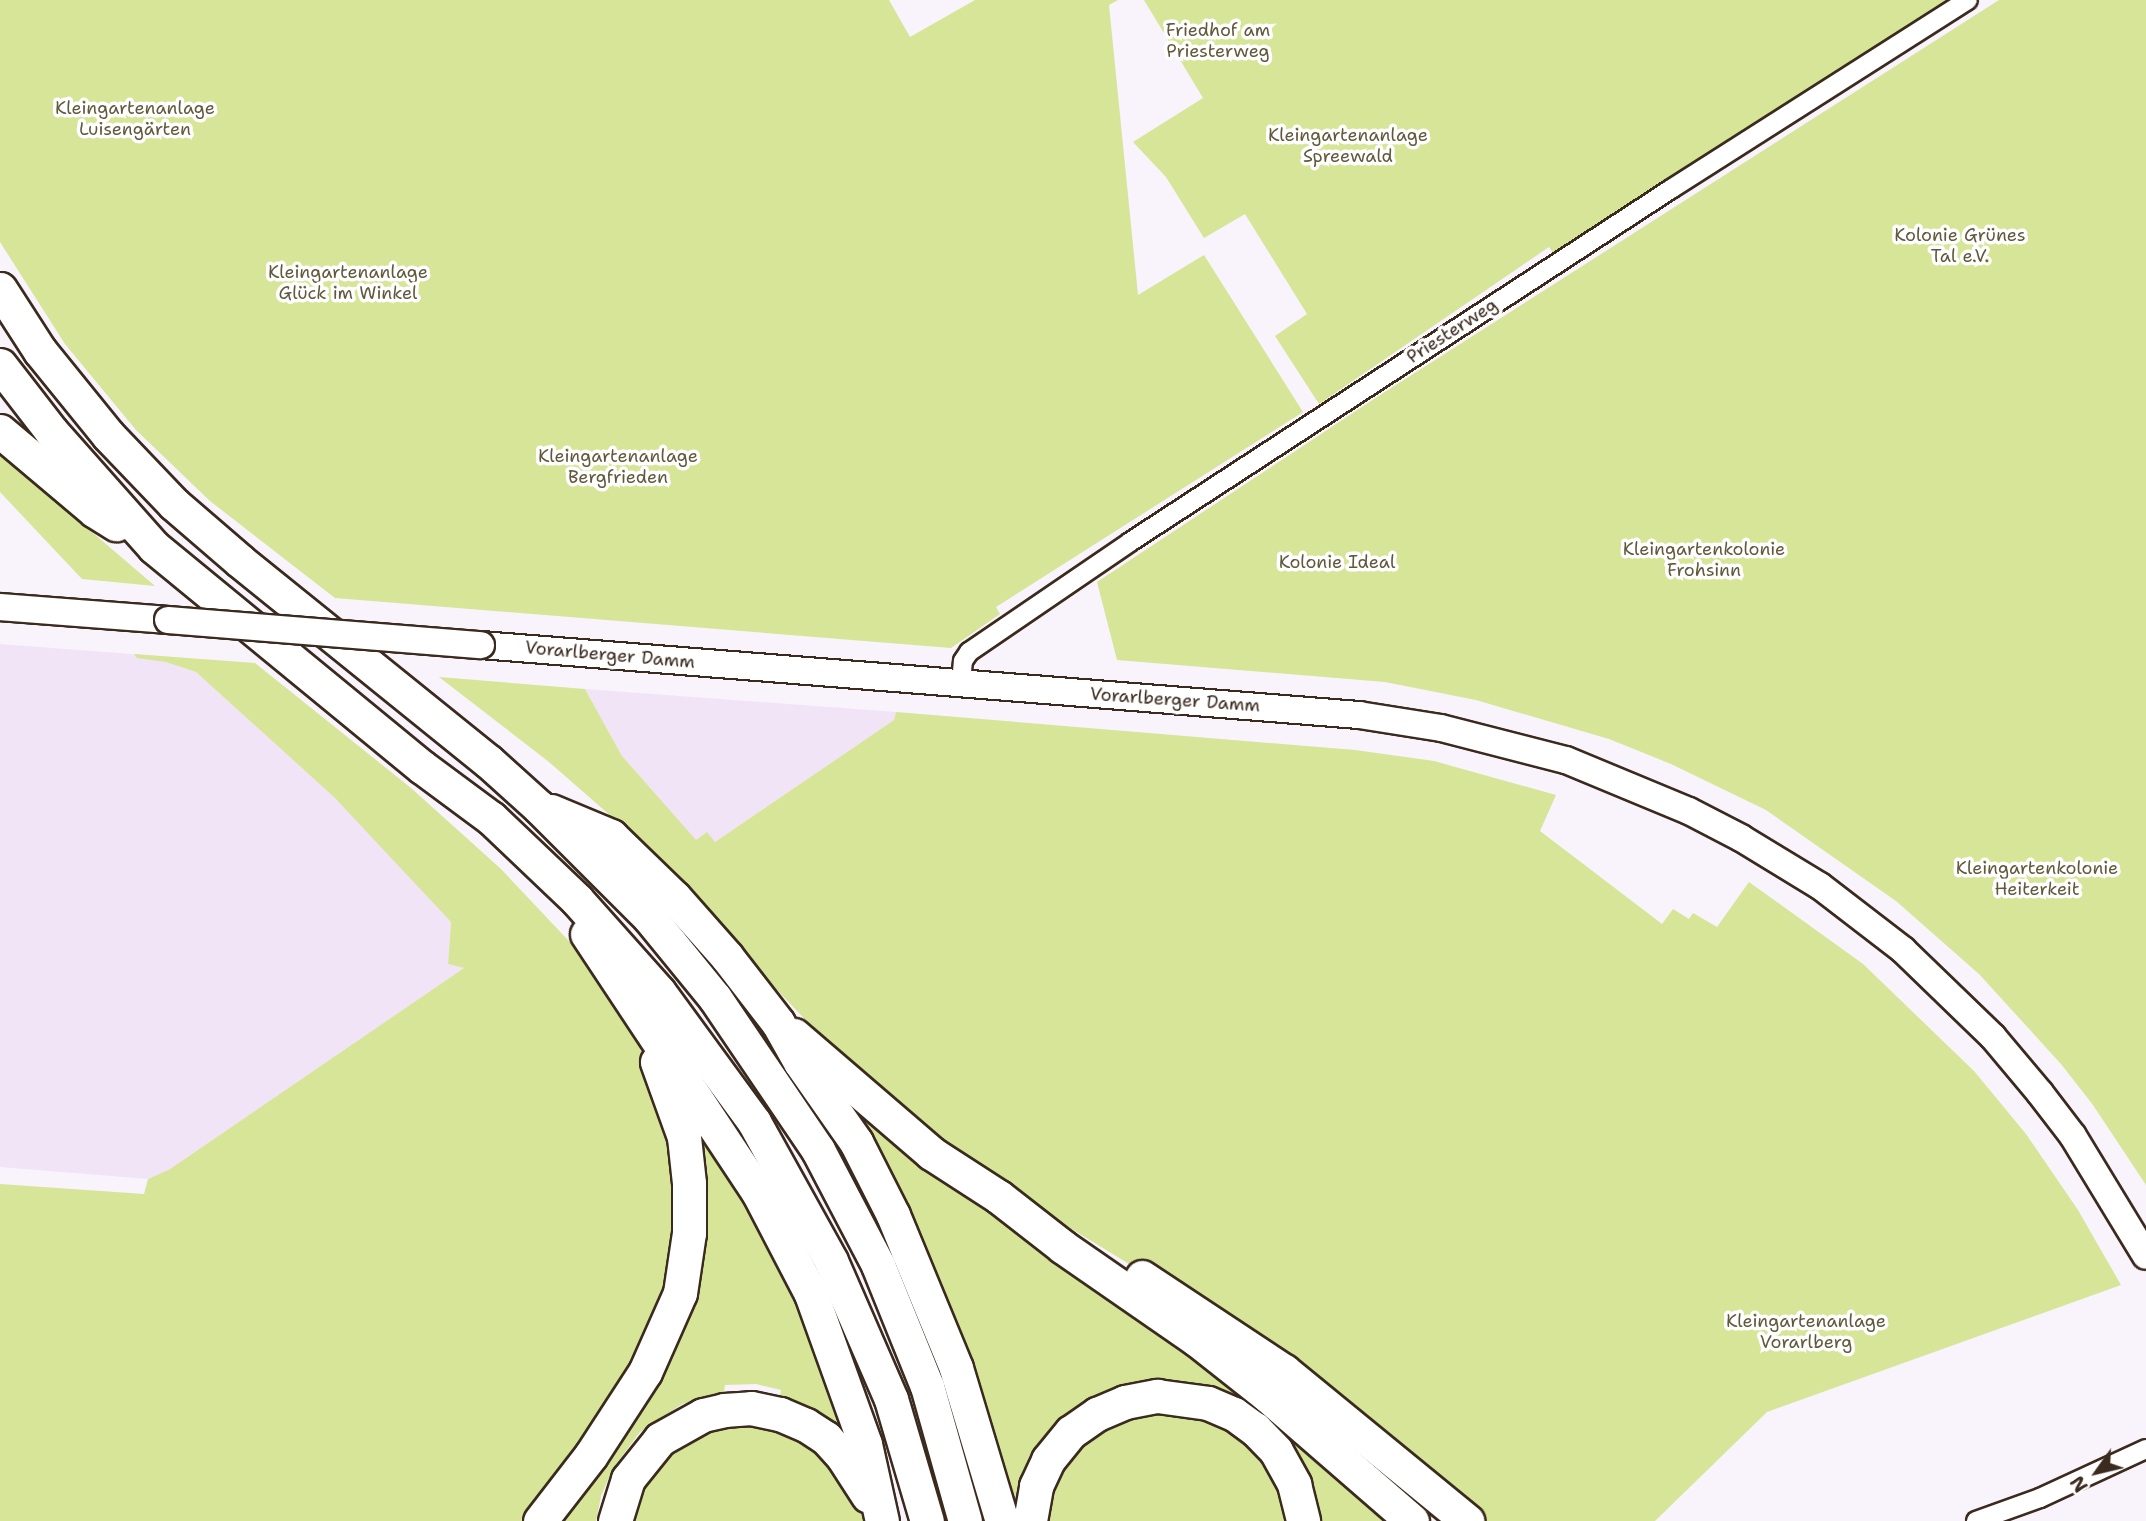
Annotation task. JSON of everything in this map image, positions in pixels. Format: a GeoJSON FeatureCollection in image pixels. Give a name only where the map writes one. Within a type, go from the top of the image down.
{"type":"FeatureCollection","features":[{"type":"Feature","properties":{"kind":"highway"},"geometry":{"type":"LineString","coordinates":[[0,289],[40,351],[134,463],[174,503],[240,561],[488,761],[539,807],[649,916],[715,998],[818,1150],[878,1265],[928,1386],[965,1521]]}},
{"type":"Feature","properties":{"kind":"highway"},"geometry":{"type":"LineString","coordinates":[[0,365],[51,431],[154,547]]}},
{"type":"Feature","properties":{"kind":"highway"},"geometry":{"type":"LineString","coordinates":[[0,431],[95,511],[154,547],[412,759],[491,818],[592,915],[659,992],[754,1122],[783,1170],[855,1311],[891,1399],[927,1521]]}},
{"type":"Feature","properties":{"kind":"highway"},"geometry":{"type":"LineString","coordinates":[[539,807],[564,814],[611,836],[674,897],[778,1023],[800,1062],[856,1142],[893,1215],[956,1368],[1002,1521]]}},
{"type":"Feature","properties":{"kind":"highway"},"geometry":{"type":"LineString","coordinates":[[536,859],[758,1192],[811,1294],[865,1444],[881,1521]]}},
{"type":"Feature","properties":{"kind":"highway"},"geometry":{"type":"LineString","coordinates":[[540,1521],[591,1455],[645,1372],[680,1293],[689,1233],[689,1183],[684,1137],[640,1013]]}},
{"type":"Feature","properties":{"kind":"highway"},"geometry":{"type":"LineString","coordinates":[[778,1023],[839,1072],[931,1153],[999,1197],[1063,1247],[1206,1347],[1340,1457],[1412,1521]]}},
{"type":"Feature","properties":{"kind":"highway"},"geometry":{"type":"LineString","coordinates":[[999,1197],[1082,1240],[1180,1300],[1284,1371],[1467,1521]]}},
{"type":"Feature","properties":{"kind":"highway"},"geometry":{"type":"LineString","coordinates":[[1030,1521],[1037,1486],[1048,1460],[1071,1432],[1097,1414],[1125,1402],[1157,1396],[1208,1403],[1234,1414],[1255,1429],[1276,1451],[1294,1484],[1303,1521]]}},
{"type":"Feature","properties":{"kind":"highway"},"geometry":{"type":"LineString","coordinates":[[615,1521],[628,1479],[660,1439],[703,1415],[751,1408],[780,1414],[806,1425],[826,1438],[864,1486],[881,1521]]}},
{"type":"Feature","properties":{"kind":"street","name":"Priesterweg"},"geometry":{"type":"LineString","coordinates":[[961,683],[964,661],[969,652],[1095,565],[1378,378],[1968,0]]}},
{"type":"Feature","properties":{"kind":"street","name":"Vorarlberger Damm"},"geometry":{"type":"LineString","coordinates":[[0,607],[1299,710],[1417,724],[1483,737],[1566,760],[1689,811],[1741,838],[1820,886],[1903,950],[1956,999],[2018,1065],[2073,1136],[2146,1256]]}},
{"type":"Feature","properties":{"kind":"street"},"geometry":{"type":"LineString","coordinates":[[1976,1521],[2040,1498],[2146,1449]]}},
{"type":"Feature","properties":{"kind":"shaded area"},"geometry":{"type":"Polygon","coordinates":[[[0,644],[171,657],[178,666],[196,672],[335,798],[397,862],[451,922],[448,964],[464,968],[170,1169],[148,1179],[0,1167],[0,644]]]}},
{"type":"Feature","properties":{"kind":"shaded area"},"geometry":{"type":"Polygon","coordinates":[[[585,689],[896,712],[894,720],[715,842],[695,840],[622,756],[585,689]]]}},
{"type":"Feature","properties":{"kind":"green space"},"geometry":{"type":"Polygon","coordinates":[[[0,0],[889,0],[910,37],[975,0],[1118,0],[1109,5],[1138,295],[1204,255],[1303,412],[996,607],[1000,614],[951,648],[335,598],[210,501],[136,430],[65,344],[0,242],[0,0]]]}},
{"type":"Feature","properties":{"kind":"green space","name":"Kleingartenanlage Spreewald"},"geometry":{"type":"Polygon","coordinates":[[[1144,0],[1949,0],[1553,253],[1549,247],[1319,404],[1275,336],[1307,314],[1245,214],[1204,238],[1166,177],[1133,142],[1203,98],[1144,0]]]}},
{"type":"Feature","properties":{"kind":"green space"},"geometry":{"type":"Polygon","coordinates":[[[1999,0],[2146,0],[2146,1185],[2093,1105],[2061,1064],[1979,974],[1896,901],[1766,810],[1671,764],[1609,739],[1476,700],[1385,682],[1117,660],[1097,582],[1374,399],[1999,0]]]}},
{"type":"Feature","properties":{"kind":"green space"},"geometry":{"type":"Polygon","coordinates":[[[0,450],[155,586],[82,579],[0,492],[0,450]]]}},
{"type":"Feature","properties":{"kind":"green space"},"geometry":{"type":"Polygon","coordinates":[[[134,654],[255,663],[411,788],[501,869],[583,956],[607,990],[639,1046],[668,1122],[679,1251],[645,1357],[530,1521],[0,1521],[0,1184],[144,1194],[148,1179],[170,1169],[464,968],[448,964],[451,922],[335,798],[196,672],[166,662],[137,658],[134,654]]]}},
{"type":"Feature","properties":{"kind":"green space","name":"Kleingartenanlage Vorarlberg"},"geometry":{"type":"Polygon","coordinates":[[[439,677],[585,689],[622,756],[696,840],[707,832],[715,842],[894,720],[896,712],[1355,750],[1434,761],[1556,795],[1540,831],[1662,924],[1673,909],[1689,919],[1693,913],[1717,927],[1749,882],[1863,964],[1974,1071],[2026,1134],[2078,1210],[2121,1285],[1767,1412],[1655,1521],[1480,1521],[1175,1292],[980,1173],[856,1069],[818,1033],[620,824],[549,762],[439,677]]]}},
{"type":"Feature","properties":{"kind":"green space"},"geometry":{"type":"Polygon","coordinates":[[[830,1080],[1164,1333],[1397,1521],[1316,1521],[1299,1464],[1151,1383],[1018,1500],[1010,1500],[830,1080]]]}},
{"type":"Feature","properties":{"kind":"green space"},"geometry":{"type":"Polygon","coordinates":[[[700,1125],[788,1269],[846,1432],[814,1409],[780,1396],[781,1390],[756,1384],[725,1385],[724,1392],[682,1404],[640,1432],[613,1468],[601,1496],[596,1521],[551,1521],[653,1371],[700,1125]]]}},
{"type":"Feature","properties":{"kind":"green space"},"geometry":{"type":"Polygon","coordinates":[[[1186,1410],[1236,1430],[1271,1466],[1290,1521],[1040,1521],[1047,1493],[1076,1446],[1124,1416],[1186,1410]]]}},
{"type":"Feature","properties":{"kind":"green space"},"geometry":{"type":"Polygon","coordinates":[[[730,1417],[810,1436],[870,1521],[622,1521],[652,1457],[730,1417]]]}},
{"type":"Feature","properties":{"kind":"park label","name":"Friedhof am Priesterweg"},"geometry":{"type":"Point","coordinates":[1218,41]}},
{"type":"Feature","properties":{"kind":"park label","name":"Kleingartenanlage Luisengärten"},"geometry":{"type":"Point","coordinates":[135,119]}},
{"type":"Feature","properties":{"kind":"park label","name":"Kolonie Grünes Tal e.V."},"geometry":{"type":"Point","coordinates":[1960,246]}},
{"type":"Feature","properties":{"kind":"park label","name":"Kleingartenanlage Glück im Winkel"},"geometry":{"type":"Point","coordinates":[348,283]}},
{"type":"Feature","properties":{"kind":"park label","name":"Kleingartenanlage Bergfrieden"},"geometry":{"type":"Point","coordinates":[618,468]}},
{"type":"Feature","properties":{"kind":"park label","name":"Kleingartenkolonie Frohsinn"},"geometry":{"type":"Point","coordinates":[1704,560]}},
{"type":"Feature","properties":{"kind":"park label","name":"Kolonie Ideal"},"geometry":{"type":"Point","coordinates":[1337,562]}},
{"type":"Feature","properties":{"kind":"park label","name":"Kleingartenkolonie Heiterkeit"},"geometry":{"type":"Point","coordinates":[2037,879]}}]}
